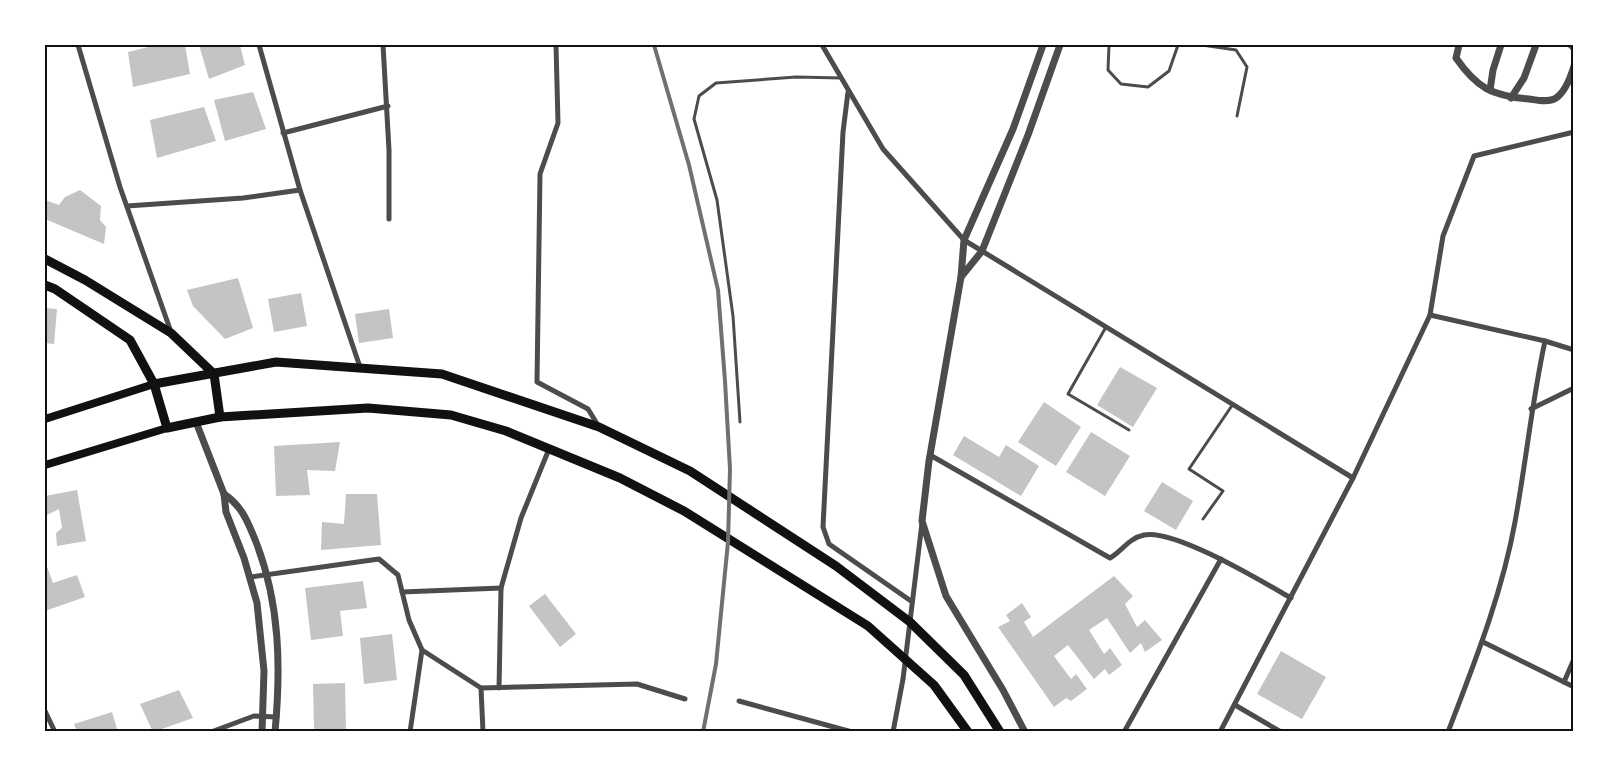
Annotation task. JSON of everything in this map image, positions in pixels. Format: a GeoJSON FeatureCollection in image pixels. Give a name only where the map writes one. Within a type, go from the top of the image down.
{"type":"FeatureCollection","features":[{"type":"Feature","properties":{"kind":"main road"},"geometry":{"type":"LineString","coordinates":[[45,259],[85,280],[171,333],[214,374],[220,417]]}},
{"type":"Feature","properties":{"kind":"main road"},"geometry":{"type":"LineString","coordinates":[[45,285],[55,289],[130,340],[153,384],[167,428]]}},
{"type":"Feature","properties":{"kind":"main road"},"geometry":{"type":"LineString","coordinates":[[45,419],[153,384],[276,362],[442,374],[599,427],[690,471],[836,566],[910,622],[964,675],[1000,732]]}},
{"type":"Feature","properties":{"kind":"main road"},"geometry":{"type":"LineString","coordinates":[[45,465],[167,428],[220,417],[368,408],[451,415],[506,431],[620,478],[684,511],[774,565],[876,633],[934,685],[968,732]]}},
{"type":"Feature","properties":{"kind":"street"},"geometry":{"type":"LineString","coordinates":[[78,45],[127,206],[171,333]]}},
{"type":"Feature","properties":{"kind":"street"},"geometry":{"type":"LineString","coordinates":[[259,45],[300,190],[360,367]]}},
{"type":"Feature","properties":{"kind":"street"},"geometry":{"type":"LineString","coordinates":[[383,45],[388,106],[389,219]]}},
{"type":"Feature","properties":{"kind":"street"},"geometry":{"type":"LineString","coordinates":[[556,45],[558,123],[540,174],[537,382],[588,409],[599,427]]}},
{"type":"Feature","properties":{"kind":"street"},"geometry":{"type":"LineString","coordinates":[[822,45],[882,149],[964,240],[1353,478]]}},
{"type":"Feature","properties":{"kind":"street"},"geometry":{"type":"LineString","coordinates":[[893,732],[903,679],[930,455],[961,277],[964,240],[1013,129],[1043,45]]}},
{"type":"Feature","properties":{"kind":"street"},"geometry":{"type":"LineString","coordinates":[[961,277],[982,251],[1028,135],[1060,45]]}},
{"type":"Feature","properties":{"kind":"street"},"geometry":{"type":"LineString","coordinates":[[1459,45],[1456,58],[1469,76],[1499,96],[1546,101],[1557,97],[1570,78],[1574,66]]}},
{"type":"Feature","properties":{"kind":"street"},"geometry":{"type":"LineString","coordinates":[[1490,90],[1493,70],[1501,45]]}},
{"type":"Feature","properties":{"kind":"street"},"geometry":{"type":"LineString","coordinates":[[1511,98],[1524,78],[1536,45]]}},
{"type":"Feature","properties":{"kind":"street"},"geometry":{"type":"LineString","coordinates":[[848,90],[843,132],[823,527],[829,544],[911,601]]}},
{"type":"Feature","properties":{"kind":"street"},"geometry":{"type":"LineString","coordinates":[[284,133],[388,106]]}},
{"type":"Feature","properties":{"kind":"street"},"geometry":{"type":"LineString","coordinates":[[1220,732],[1353,478],[1430,315],[1443,236],[1474,156],[1574,132]]}},
{"type":"Feature","properties":{"kind":"street"},"geometry":{"type":"LineString","coordinates":[[127,206],[243,198],[300,190]]}},
{"type":"Feature","properties":{"kind":"street"},"geometry":{"type":"LineString","coordinates":[[1430,315],[1545,341],[1574,350]]}},
{"type":"Feature","properties":{"kind":"street"},"geometry":{"type":"LineString","coordinates":[[1448,732],[1483,642],[1515,524],[1531,410],[1545,341]]}},
{"type":"Feature","properties":{"kind":"street"},"geometry":{"type":"LineString","coordinates":[[1531,410],[1574,388]]}},
{"type":"Feature","properties":{"kind":"street"},"geometry":{"type":"LineString","coordinates":[[196,422],[224,494],[226,512],[251,578],[263,648],[264,717],[262,732]]}},
{"type":"Feature","properties":{"kind":"street"},"geometry":{"type":"LineString","coordinates":[[499,688],[501,588],[521,518],[549,449]]}},
{"type":"Feature","properties":{"kind":"street"},"geometry":{"type":"LineString","coordinates":[[930,455],[1110,558],[1135,538],[1147,534],[1188,545],[1221,559],[1290,598]]}},
{"type":"Feature","properties":{"kind":"street"},"geometry":{"type":"LineString","coordinates":[[224,494],[238,504],[267,575],[278,646],[275,732]]}},
{"type":"Feature","properties":{"kind":"street"},"geometry":{"type":"LineString","coordinates":[[922,521],[946,596],[1003,690],[1025,732]]}},
{"type":"Feature","properties":{"kind":"street"},"geometry":{"type":"LineString","coordinates":[[251,578],[379,559],[398,574],[409,620],[422,650],[410,732]]}},
{"type":"Feature","properties":{"kind":"street"},"geometry":{"type":"LineString","coordinates":[[1124,732],[1221,559]]}},
{"type":"Feature","properties":{"kind":"street"},"geometry":{"type":"LineString","coordinates":[[402,592],[501,588]]}},
{"type":"Feature","properties":{"kind":"street"},"geometry":{"type":"LineString","coordinates":[[1483,642],[1574,687]]}},
{"type":"Feature","properties":{"kind":"street"},"geometry":{"type":"LineString","coordinates":[[422,650],[481,688],[638,684],[685,699]]}},
{"type":"Feature","properties":{"kind":"street"},"geometry":{"type":"LineString","coordinates":[[1564,682],[1574,659]]}},
{"type":"Feature","properties":{"kind":"street"},"geometry":{"type":"LineString","coordinates":[[481,688],[483,732]]}},
{"type":"Feature","properties":{"kind":"street"},"geometry":{"type":"LineString","coordinates":[[739,701],[852,732]]}},
{"type":"Feature","properties":{"kind":"street"},"geometry":{"type":"LineString","coordinates":[[1235,705],[1281,732]]}},
{"type":"Feature","properties":{"kind":"street"},"geometry":{"type":"LineString","coordinates":[[45,711],[55,732]]}},
{"type":"Feature","properties":{"kind":"street"},"geometry":{"type":"LineString","coordinates":[[211,732],[254,716],[277,717]]}},
{"type":"Feature","properties":{"kind":"lane"},"geometry":{"type":"LineString","coordinates":[[1109,45],[1108,70],[1121,84],[1148,87],[1169,71],[1178,45]]}},
{"type":"Feature","properties":{"kind":"lane"},"geometry":{"type":"LineString","coordinates":[[1202,45],[1236,50],[1247,67],[1237,116]]}},
{"type":"Feature","properties":{"kind":"lane"},"geometry":{"type":"LineString","coordinates":[[740,422],[733,316],[717,200],[694,119],[699,96],[716,83],[796,77],[841,78]]}},
{"type":"Feature","properties":{"kind":"lane"},"geometry":{"type":"LineString","coordinates":[[1106,327],[1068,394],[1129,430]]}},
{"type":"Feature","properties":{"kind":"lane"},"geometry":{"type":"LineString","coordinates":[[1203,519],[1223,491],[1189,469],[1233,404]]}},
{"type":"Feature","properties":{"kind":"building"},"geometry":{"type":"Polygon","coordinates":[[[156,45],[185,45],[190,74],[133,87],[128,52],[156,45]]]}},
{"type":"Feature","properties":{"kind":"building"},"geometry":{"type":"Polygon","coordinates":[[[199,45],[240,45],[245,65],[209,79],[199,45]]]}},
{"type":"Feature","properties":{"kind":"building"},"geometry":{"type":"Polygon","coordinates":[[[253,92],[266,129],[225,141],[214,100],[253,92]]]}},
{"type":"Feature","properties":{"kind":"building"},"geometry":{"type":"Polygon","coordinates":[[[204,107],[216,141],[157,158],[150,120],[204,107]]]}},
{"type":"Feature","properties":{"kind":"building"},"geometry":{"type":"Polygon","coordinates":[[[80,190],[101,206],[100,220],[106,227],[104,244],[45,219],[45,200],[59,205],[65,197],[80,190]]]}},
{"type":"Feature","properties":{"kind":"building"},"geometry":{"type":"Polygon","coordinates":[[[238,278],[253,328],[225,339],[193,306],[187,290],[238,278]]]}},
{"type":"Feature","properties":{"kind":"building"},"geometry":{"type":"Polygon","coordinates":[[[301,293],[307,326],[274,332],[268,299],[301,293]]]}},
{"type":"Feature","properties":{"kind":"building"},"geometry":{"type":"Polygon","coordinates":[[[45,308],[57,309],[54,344],[45,343],[45,308]]]}},
{"type":"Feature","properties":{"kind":"building"},"geometry":{"type":"Polygon","coordinates":[[[389,309],[393,338],[359,343],[355,314],[389,309]]]}},
{"type":"Feature","properties":{"kind":"building"},"geometry":{"type":"Polygon","coordinates":[[[1120,367],[1157,388],[1133,427],[1097,405],[1120,367]]]}},
{"type":"Feature","properties":{"kind":"building"},"geometry":{"type":"Polygon","coordinates":[[[1044,402],[1081,427],[1056,466],[1018,442],[1044,402]]]}},
{"type":"Feature","properties":{"kind":"building"},"geometry":{"type":"Polygon","coordinates":[[[1091,432],[1130,456],[1105,496],[1066,472],[1091,432]]]}},
{"type":"Feature","properties":{"kind":"building"},"geometry":{"type":"Polygon","coordinates":[[[964,436],[999,457],[1006,445],[1039,466],[1021,496],[953,455],[964,436]]]}},
{"type":"Feature","properties":{"kind":"building"},"geometry":{"type":"Polygon","coordinates":[[[340,442],[335,471],[307,470],[310,495],[276,496],[274,446],[340,442]]]}},
{"type":"Feature","properties":{"kind":"building"},"geometry":{"type":"Polygon","coordinates":[[[1162,482],[1193,501],[1176,530],[1144,511],[1162,482]]]}},
{"type":"Feature","properties":{"kind":"building"},"geometry":{"type":"Polygon","coordinates":[[[77,490],[86,541],[57,546],[56,533],[62,528],[59,509],[45,516],[45,496],[77,490]]]}},
{"type":"Feature","properties":{"kind":"building"},"geometry":{"type":"Polygon","coordinates":[[[346,494],[377,494],[381,545],[321,550],[322,522],[344,524],[346,494]]]}},
{"type":"Feature","properties":{"kind":"building"},"geometry":{"type":"Polygon","coordinates":[[[45,561],[53,583],[77,575],[85,597],[45,611],[45,561]]]}},
{"type":"Feature","properties":{"kind":"building"},"geometry":{"type":"Polygon","coordinates":[[[1114,576],[1133,596],[1125,604],[1137,627],[1145,620],[1162,640],[1145,652],[1141,643],[1130,653],[1107,618],[1089,630],[1104,654],[1110,648],[1122,665],[1109,675],[1105,669],[1094,679],[1068,645],[1054,656],[1071,679],[1076,674],[1087,689],[1071,701],[1066,698],[1054,707],[998,627],[1010,621],[1006,615],[1022,603],[1031,617],[1024,622],[1033,637],[1114,576]]]}},
{"type":"Feature","properties":{"kind":"building"},"geometry":{"type":"Polygon","coordinates":[[[363,581],[367,608],[340,611],[343,636],[311,640],[305,588],[363,581]]]}},
{"type":"Feature","properties":{"kind":"building"},"geometry":{"type":"Polygon","coordinates":[[[545,594],[576,634],[560,647],[529,606],[545,594]]]}},
{"type":"Feature","properties":{"kind":"building"},"geometry":{"type":"Polygon","coordinates":[[[392,634],[397,680],[364,684],[360,638],[392,634]]]}},
{"type":"Feature","properties":{"kind":"building"},"geometry":{"type":"Polygon","coordinates":[[[1281,651],[1326,677],[1302,719],[1257,694],[1281,651]]]}},
{"type":"Feature","properties":{"kind":"building"},"geometry":{"type":"Polygon","coordinates":[[[345,683],[346,730],[314,730],[313,684],[345,683]]]}},
{"type":"Feature","properties":{"kind":"building"},"geometry":{"type":"Polygon","coordinates":[[[179,690],[193,718],[153,732],[140,704],[179,690]]]}},
{"type":"Feature","properties":{"kind":"building"},"geometry":{"type":"Polygon","coordinates":[[[112,712],[118,732],[77,732],[74,724],[112,712]]]}},
{"type":"Feature","properties":{"kind":"railway"},"geometry":{"type":"LineString","coordinates":[[654,45],[689,165],[718,290],[725,381],[730,469],[728,542],[716,664],[703,732]]}}]}
